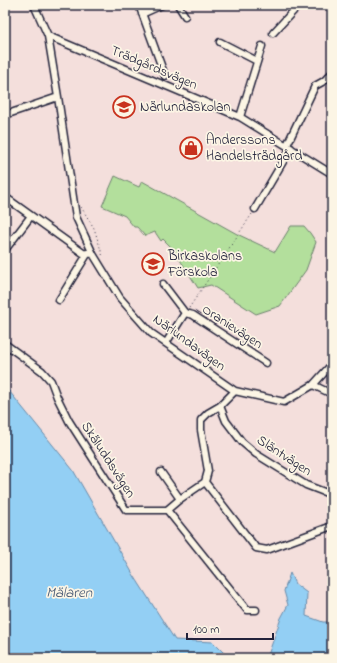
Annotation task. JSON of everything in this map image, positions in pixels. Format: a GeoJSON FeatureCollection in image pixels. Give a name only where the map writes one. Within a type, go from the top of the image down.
{"type":"FeatureCollection","features":[{"type":"Feature","properties":{"kind":"street","name":"Närlundavägen"},"geometry":{"type":"LineString","coordinates":[[34,5],[48,36],[76,217],[90,253],[120,298],[151,333],[235,391],[284,402],[312,385],[332,364]]}},
{"type":"Feature","properties":{"kind":"street"},"geometry":{"type":"LineString","coordinates":[[139,5],[165,76]]}},
{"type":"Feature","properties":{"kind":"street"},"geometry":{"type":"LineString","coordinates":[[142,14],[162,5]]}},
{"type":"Feature","properties":{"kind":"street"},"geometry":{"type":"LineString","coordinates":[[178,5],[186,16]]}},
{"type":"Feature","properties":{"kind":"street"},"geometry":{"type":"LineString","coordinates":[[273,33],[299,5]]}},
{"type":"Feature","properties":{"kind":"street","name":"Trädgårdsvägen"},"geometry":{"type":"LineString","coordinates":[[48,36],[240,117],[332,174]]}},
{"type":"Feature","properties":{"kind":"street"},"geometry":{"type":"LineString","coordinates":[[220,42],[257,61]]}},
{"type":"Feature","properties":{"kind":"street"},"geometry":{"type":"LineString","coordinates":[[240,117],[262,46]]}},
{"type":"Feature","properties":{"kind":"street"},"geometry":{"type":"LineString","coordinates":[[255,209],[289,147],[315,86],[332,73]]}},
{"type":"Feature","properties":{"kind":"street"},"geometry":{"type":"LineString","coordinates":[[5,115],[58,97]]}},
{"type":"Feature","properties":{"kind":"street"},"geometry":{"type":"LineString","coordinates":[[5,197],[83,253],[90,253]]}},
{"type":"Feature","properties":{"kind":"street"},"geometry":{"type":"LineString","coordinates":[[5,250],[31,216]]}},
{"type":"Feature","properties":{"kind":"street"},"geometry":{"type":"LineString","coordinates":[[59,300],[90,253]]}},
{"type":"Feature","properties":{"kind":"street","name":"Oranievägen"},"geometry":{"type":"LineString","coordinates":[[163,284],[185,313],[193,315],[266,363]]}},
{"type":"Feature","properties":{"kind":"street","name":"Oranievägen"},"geometry":{"type":"LineString","coordinates":[[166,343],[185,313]]}},
{"type":"Feature","properties":{"kind":"street","name":"Skäluddsvägen"},"geometry":{"type":"LineString","coordinates":[[5,344],[42,371],[51,382],[69,421],[126,510],[166,510]]}},
{"type":"Feature","properties":{"kind":"street"},"geometry":{"type":"LineString","coordinates":[[312,385],[332,394]]}},
{"type":"Feature","properties":{"kind":"street"},"geometry":{"type":"LineString","coordinates":[[235,391],[220,406],[208,413],[201,420],[201,430],[208,471],[205,482],[166,510],[247,610],[256,610]]}},
{"type":"Feature","properties":{"kind":"street","name":"Släntvägen"},"geometry":{"type":"LineString","coordinates":[[220,406],[226,421],[242,442],[256,454],[306,485],[332,495]]}},
{"type":"Feature","properties":{"kind":"street"},"geometry":{"type":"LineString","coordinates":[[161,472],[180,499]]}},
{"type":"Feature","properties":{"kind":"street"},"geometry":{"type":"LineString","coordinates":[[205,482],[256,548],[267,550],[332,526]]}},
{"type":"Feature","properties":{"kind":"path"},"geometry":{"type":"LineString","coordinates":[[79,204],[94,228],[103,258]]}},
{"type":"Feature","properties":{"kind":"path"},"geometry":{"type":"LineString","coordinates":[[185,313],[255,209]]}},
{"type":"Feature","properties":{"kind":"green space"},"geometry":{"type":"Polygon","coordinates":[[[115,176],[139,187],[142,181],[237,234],[275,252],[291,226],[304,226],[316,242],[306,270],[280,306],[256,314],[211,285],[198,288],[173,249],[163,239],[161,241],[155,232],[145,236],[137,227],[134,227],[125,216],[102,206],[115,176]]]}},
{"type":"Feature","properties":{"kind":"water","name":"Mälaren"},"geometry":{"type":"Polygon","coordinates":[[[5,386],[73,470],[133,574],[175,640],[213,642],[229,658],[5,658],[5,386]]]}},
{"type":"Feature","properties":{"kind":"water"},"geometry":{"type":"Polygon","coordinates":[[[290,573],[295,584],[307,593],[306,616],[323,622],[332,622],[332,658],[267,658],[281,618],[288,605],[284,591],[290,573]]]}},
{"type":"Feature","properties":{"kind":"place","name":"Närlundaskolan"},"geometry":{"type":"Point","coordinates":[124,107]}},
{"type":"Feature","properties":{"kind":"place","name":"Anderssons Handelsträdgård"},"geometry":{"type":"Point","coordinates":[191,148]}},
{"type":"Feature","properties":{"kind":"place","name":"Birkaskolans Förskola"},"geometry":{"type":"Point","coordinates":[153,264]}}]}
